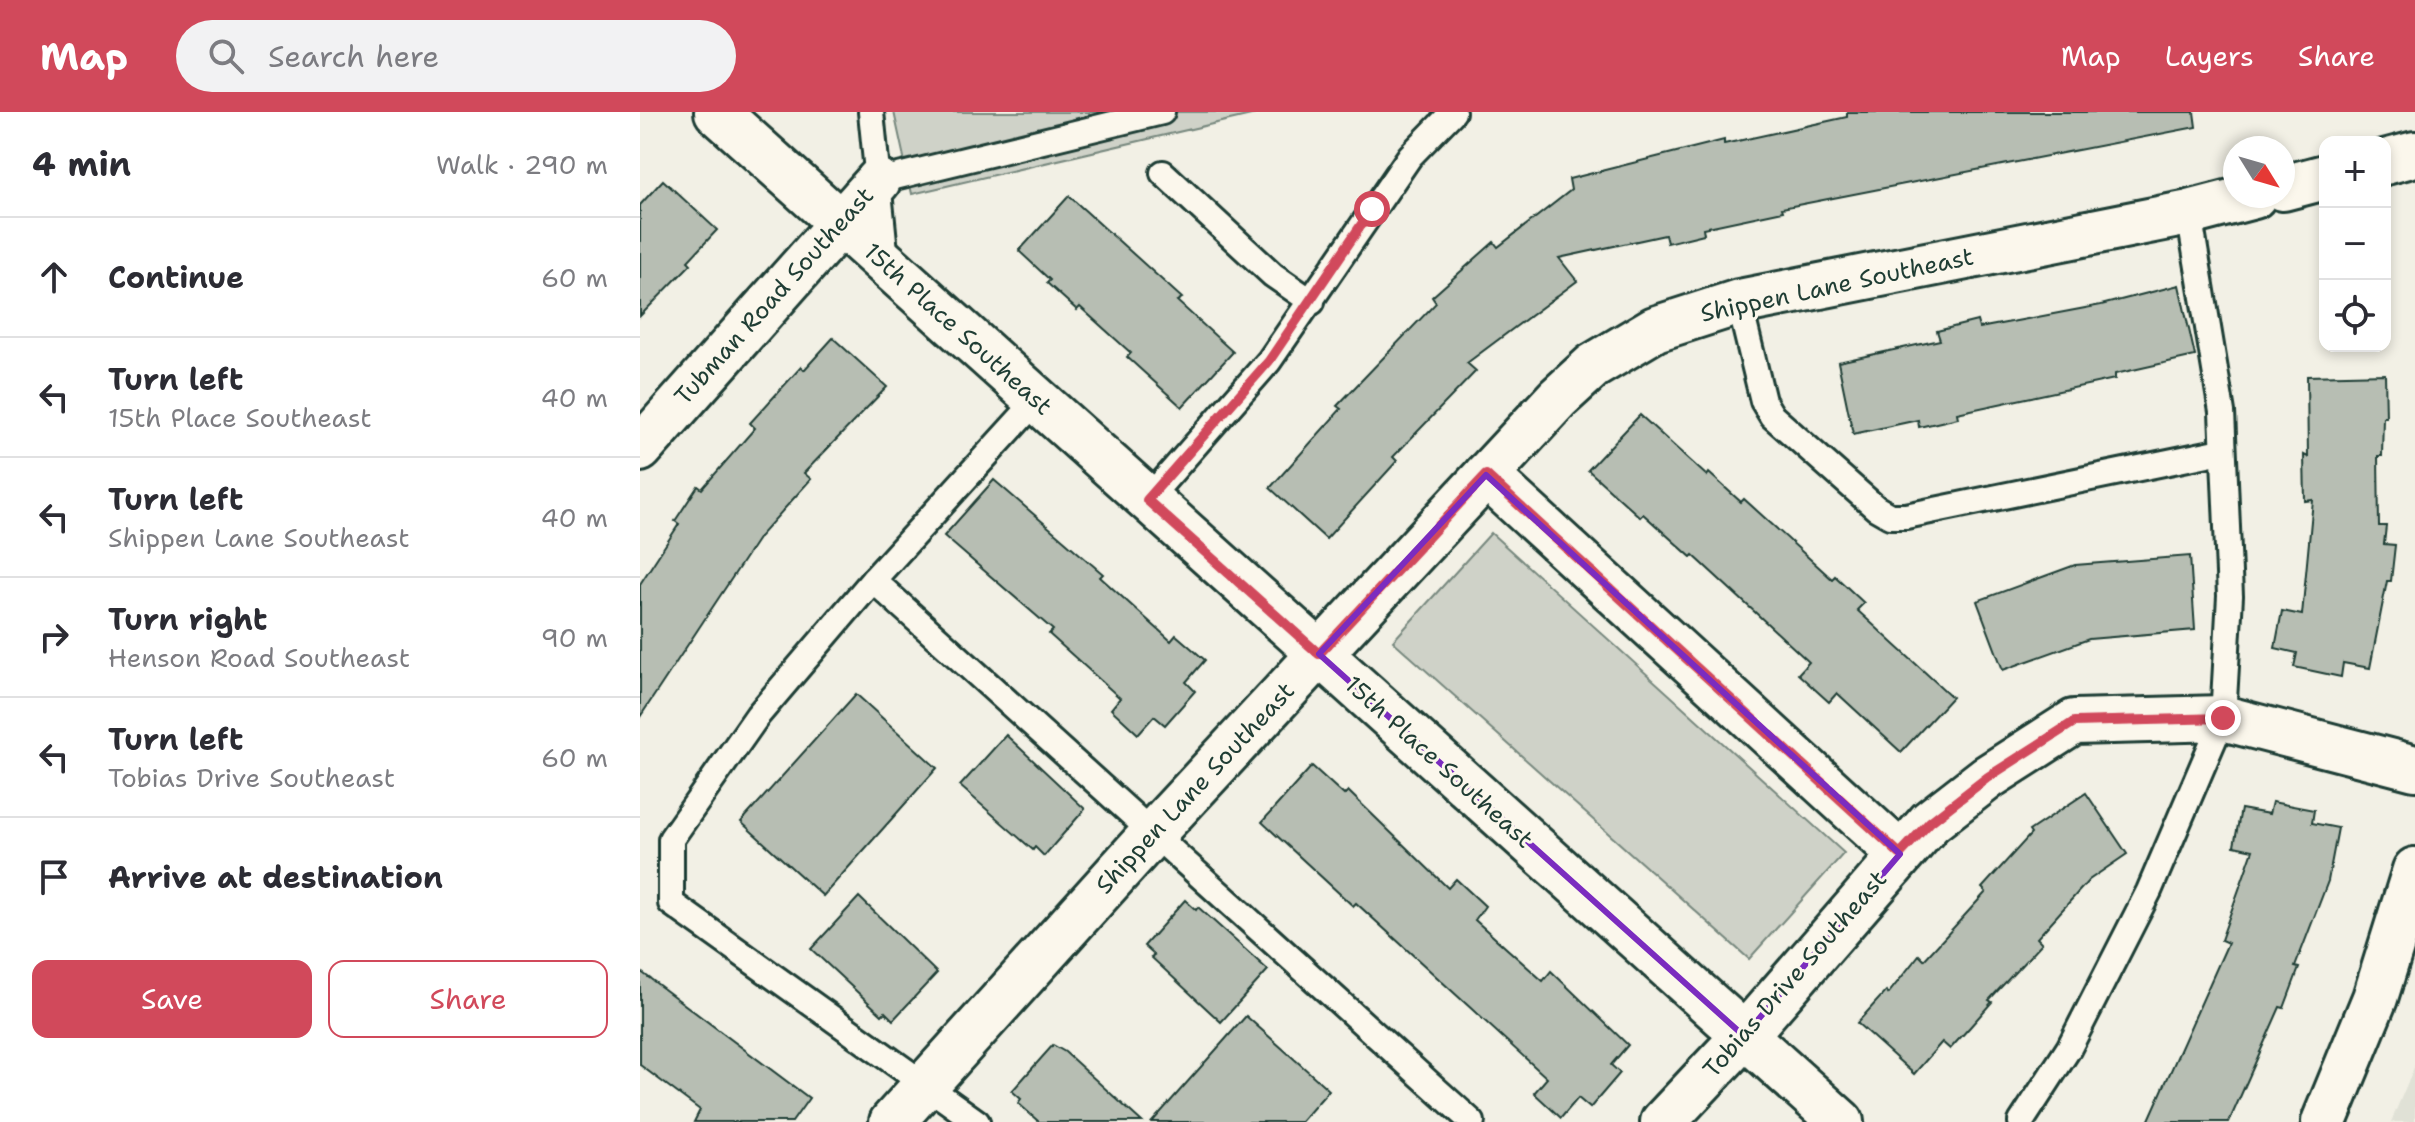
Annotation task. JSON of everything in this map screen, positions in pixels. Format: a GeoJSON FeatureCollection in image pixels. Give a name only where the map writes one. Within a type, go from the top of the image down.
{"type":"FeatureCollection","features":[{"type":"Feature","properties":{"kind":"street","name":"15th Place Southeast"},"geometry":{"type":"LineString","coordinates":[[717,112],[1841,1122]]}},
{"type":"Feature","properties":{"kind":"street"},"geometry":{"type":"LineString","coordinates":[[2391,160],[2415,154]]}},
{"type":"Feature","properties":{"kind":"street"},"geometry":{"type":"LineString","coordinates":[[2295,185],[2319,179]]}},
{"type":"Feature","properties":{"kind":"street","name":"Tubman Road Southeast"},"geometry":{"type":"LineString","coordinates":[[640,449],[878,181]]}},
{"type":"Feature","properties":{"kind":"street","name":"Shippen Lane Southeast"},"geometry":{"type":"LineString","coordinates":[[892,1122],[1319,654],[1593,366],[1655,329],[1739,302],[2223,204]]}},
{"type":"Feature","properties":{"kind":"street"},"geometry":{"type":"LineString","coordinates":[[1486,475],[1900,854]]}},
{"type":"Feature","properties":{"kind":"street","name":"Tobias Drive Southeast"},"geometry":{"type":"LineString","coordinates":[[1663,1122],[1744,1036],[1930,822],[1988,777],[2074,722],[2223,718],[2415,768]]}},
{"type":"Feature","properties":{"kind":"street"},"geometry":{"type":"LineString","coordinates":[[2324,1122],[2375,998],[2415,870]]}},
{"type":"Feature","properties":{"kind":"lane"},"geometry":{"type":"LineString","coordinates":[[871,112],[886,265]]}},
{"type":"Feature","properties":{"kind":"lane"},"geometry":{"type":"LineString","coordinates":[[878,181],[1162,112]]}},
{"type":"Feature","properties":{"kind":"lane"},"geometry":{"type":"LineString","coordinates":[[1147,500],[1269,361],[1410,156],[1453,112]]}},
{"type":"Feature","properties":{"kind":"lane"},"geometry":{"type":"LineString","coordinates":[[1163,173],[1273,275],[1312,302]]}},
{"type":"Feature","properties":{"kind":"lane"},"geometry":{"type":"LineString","coordinates":[[2021,1122],[2069,1048],[2149,891],[2223,718],[2230,596],[2222,412],[2189,213]]}},
{"type":"Feature","properties":{"kind":"lane"},"geometry":{"type":"LineString","coordinates":[[1739,302],[1763,401],[1772,416],[1876,508],[1890,516],[1906,516],[2222,451]]}},
{"type":"Feature","properties":{"kind":"lane"},"geometry":{"type":"LineString","coordinates":[[977,1122],[671,903],[671,839],[758,715],[873,580],[1037,400]]}},
{"type":"Feature","properties":{"kind":"lane"},"geometry":{"type":"LineString","coordinates":[[873,580],[1472,1122]]}},
{"type":"Feature","properties":{"kind":"highlighted area"},"geometry":{"type":"Polygon","coordinates":[[[1486,475],[1900,854],[1744,1036],[1319,654],[1486,475]]]}},
{"type":"Feature","properties":{"kind":"shaded area"},"geometry":{"type":"Polygon","coordinates":[[[894,112],[1264,112],[912,194],[894,112]]]}},
{"type":"Feature","properties":{"kind":"shaded area"},"geometry":{"type":"Polygon","coordinates":[[[1491,533],[1844,853],[1749,959],[1393,641],[1491,533]]]}},
{"type":"Feature","properties":{"kind":"shaded area"},"geometry":{"type":"Polygon","coordinates":[[[2415,1065],[2415,1122],[2391,1122],[2415,1065]]]}},
{"type":"Feature","properties":{"kind":"building"},"geometry":{"type":"Polygon","coordinates":[[[1847,112],[2194,112],[2196,127],[1782,208],[1783,211],[1703,228],[1704,234],[1667,243],[1665,235],[1559,258],[1577,281],[1467,363],[1476,371],[1393,457],[1397,461],[1326,539],[1270,488],[1341,409],[1337,406],[1436,303],[1432,297],[1494,242],[1498,247],[1571,190],[1569,179],[1724,140],[1724,144],[1847,117],[1847,112]]]}},
{"type":"Feature","properties":{"kind":"building"},"geometry":{"type":"Polygon","coordinates":[[[663,180],[717,230],[688,261],[691,264],[640,316],[640,205],[663,180]]]}},
{"type":"Feature","properties":{"kind":"building"},"geometry":{"type":"Polygon","coordinates":[[[1069,196],[1182,298],[1177,301],[1233,352],[1182,407],[1127,357],[1131,353],[1080,307],[1077,310],[1047,283],[1050,280],[1019,251],[1069,196]]]}},
{"type":"Feature","properties":{"kind":"building"},"geometry":{"type":"Polygon","coordinates":[[[2179,285],[2195,356],[2115,374],[2115,379],[1957,413],[1958,418],[1919,427],[1918,420],[1853,434],[1838,362],[1940,340],[1937,331],[1977,321],[1979,328],[2101,305],[2179,285]]]}},
{"type":"Feature","properties":{"kind":"building"},"geometry":{"type":"Polygon","coordinates":[[[833,338],[887,387],[804,473],[811,479],[759,537],[640,717],[640,584],[679,524],[675,521],[698,486],[702,489],[755,428],[750,423],[801,367],[804,370],[833,338]]]}},
{"type":"Feature","properties":{"kind":"building"},"geometry":{"type":"Polygon","coordinates":[[[2385,374],[2386,417],[2383,417],[2382,456],[2378,456],[2379,526],[2386,526],[2384,544],[2395,545],[2391,581],[2387,581],[2370,668],[2343,663],[2341,677],[2294,667],[2297,653],[2275,648],[2282,611],[2302,615],[2313,500],[2305,501],[2307,376],[2385,374]]]}},
{"type":"Feature","properties":{"kind":"building"},"geometry":{"type":"Polygon","coordinates":[[[1640,415],[1707,476],[1709,473],[1741,502],[1744,499],[1832,579],[1835,576],[1864,603],[1857,610],[1952,697],[1901,752],[1837,693],[1829,702],[1798,674],[1809,662],[1693,555],[1691,557],[1643,514],[1640,517],[1588,470],[1640,415]]]}},
{"type":"Feature","properties":{"kind":"building"},"geometry":{"type":"Polygon","coordinates":[[[994,480],[1103,574],[1100,577],[1171,641],[1176,635],[1205,660],[1186,682],[1195,691],[1165,725],[1154,716],[1138,734],[1111,709],[1120,698],[1049,634],[1053,630],[944,536],[994,480]]]}},
{"type":"Feature","properties":{"kind":"building"},"geometry":{"type":"Polygon","coordinates":[[[2190,556],[2195,630],[2089,639],[2003,670],[1977,601],[2075,565],[2190,556]]]}},
{"type":"Feature","properties":{"kind":"building"},"geometry":{"type":"Polygon","coordinates":[[[856,694],[937,768],[823,896],[741,822],[856,694]]]}},
{"type":"Feature","properties":{"kind":"building"},"geometry":{"type":"Polygon","coordinates":[[[1006,735],[1085,809],[1044,856],[1035,847],[1033,850],[960,786],[1006,735]]]}},
{"type":"Feature","properties":{"kind":"building"},"geometry":{"type":"Polygon","coordinates":[[[1312,766],[1344,795],[1348,791],[1448,888],[1456,879],[1485,906],[1475,920],[1543,981],[1551,971],[1628,1045],[1611,1065],[1620,1073],[1590,1108],[1578,1098],[1561,1118],[1534,1093],[1547,1078],[1356,903],[1353,906],[1262,822],[1312,766]]]}},
{"type":"Feature","properties":{"kind":"building"},"geometry":{"type":"Polygon","coordinates":[[[2086,793],[2127,854],[2089,880],[2037,938],[2042,943],[1989,1000],[1992,1002],[1970,1027],[1950,1049],[1942,1042],[1914,1074],[1857,1023],[1886,991],[1888,994],[1919,955],[1924,960],[1986,892],[1982,888],[2031,834],[2029,831],[2086,793]]]}},
{"type":"Feature","properties":{"kind":"building"},"geometry":{"type":"Polygon","coordinates":[[[2272,802],[2314,810],[2312,823],[2338,828],[2328,881],[2295,967],[2299,968],[2284,1008],[2280,1007],[2229,1122],[2148,1122],[2228,943],[2221,940],[2253,850],[2234,846],[2241,809],[2269,814],[2272,802]]]}},
{"type":"Feature","properties":{"kind":"building"},"geometry":{"type":"Polygon","coordinates":[[[859,897],[937,973],[893,1020],[885,1012],[882,1015],[811,949],[859,897]]]}},
{"type":"Feature","properties":{"kind":"building"},"geometry":{"type":"Polygon","coordinates":[[[1185,900],[1196,910],[1198,907],[1268,970],[1221,1022],[1151,957],[1154,955],[1144,946],[1185,900]]]}},
{"type":"Feature","properties":{"kind":"building"},"geometry":{"type":"Polygon","coordinates":[[[640,971],[809,1098],[792,1122],[694,1122],[700,1110],[640,1065],[640,971]]]}},
{"type":"Feature","properties":{"kind":"building"},"geometry":{"type":"Polygon","coordinates":[[[1246,1016],[1329,1090],[1301,1122],[1152,1122],[1246,1016]]]}},
{"type":"Feature","properties":{"kind":"building"},"geometry":{"type":"Polygon","coordinates":[[[1053,1045],[1065,1052],[1142,1122],[1039,1122],[1018,1103],[1021,1099],[1012,1091],[1053,1045]]]}},
{"type":"Feature","properties":{"kind":"route"},"geometry":{"type":"LineString","coordinates":[[1372,209],[1312,302],[1269,361],[1147,500],[1319,654],[1486,475],[1900,854],[1930,822],[1988,777],[2074,722],[2223,718]]}}]}
